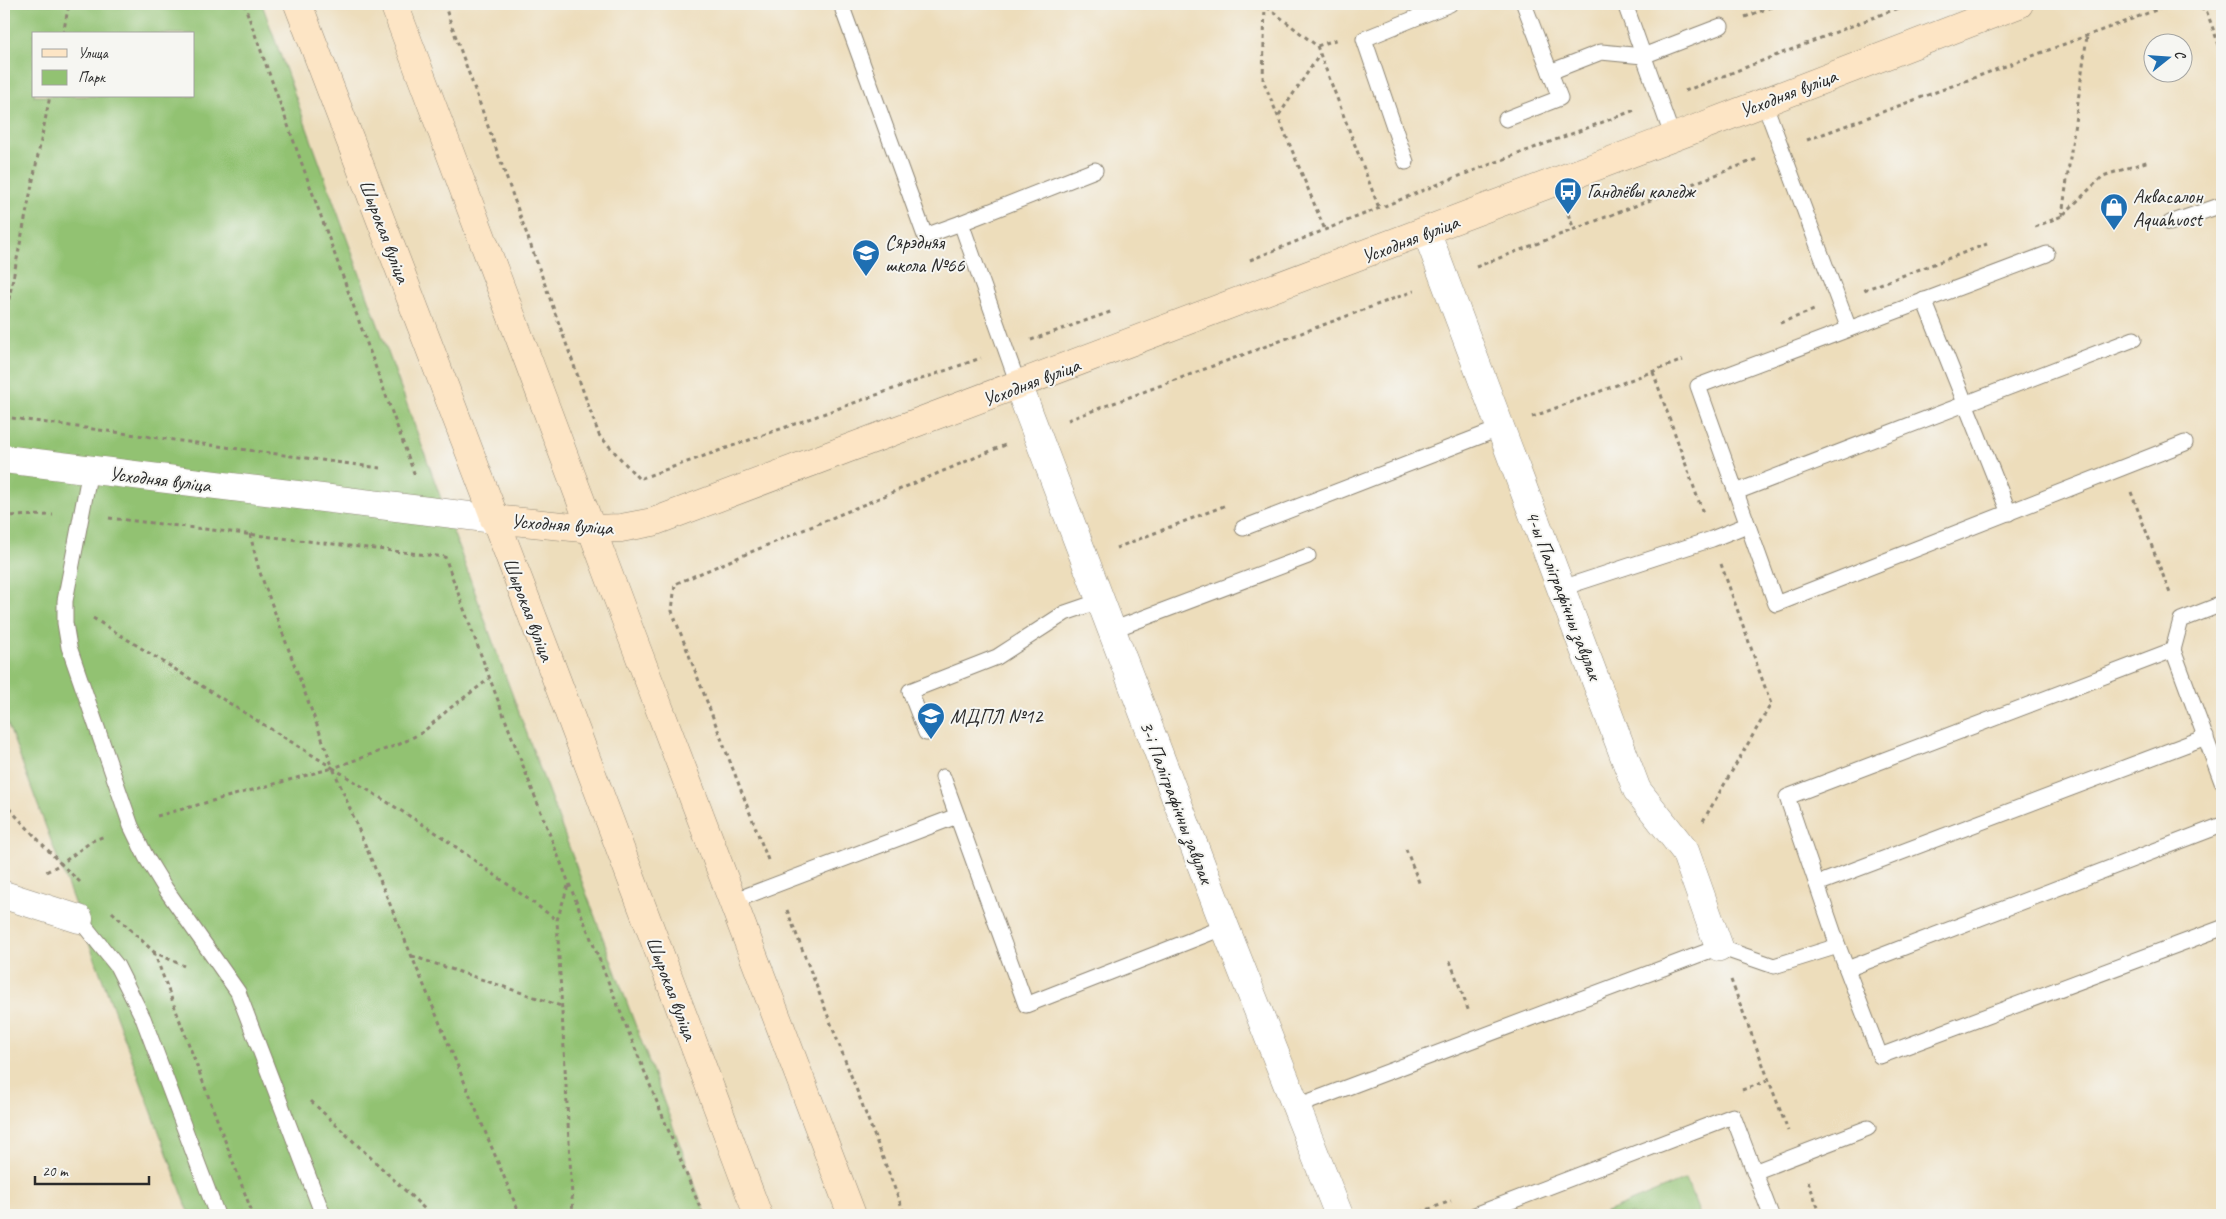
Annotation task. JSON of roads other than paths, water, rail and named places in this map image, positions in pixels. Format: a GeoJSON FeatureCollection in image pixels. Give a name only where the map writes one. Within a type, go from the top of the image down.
{"type":"FeatureCollection","features":[{"type":"Feature","properties":{"kind":"main road","name":"Шырокая вуліца"},"geometry":{"type":"LineString","coordinates":[[298,4],[548,657],[758,1215]]}},
{"type":"Feature","properties":{"kind":"main road"},"geometry":{"type":"LineString","coordinates":[[394,4],[852,1215]]}},
{"type":"Feature","properties":{"kind":"main road","name":"Усходняя вуліца"},"geometry":{"type":"LineString","coordinates":[[494,519],[592,529],[621,528],[653,522],[1019,387],[1427,233],[2019,4]]}},
{"type":"Feature","properties":{"kind":"street","name":"4-ы Паліграфічны завулак"},"geometry":{"type":"LineString","coordinates":[[1427,233],[1638,790],[1685,851],[1719,947]]}},
{"type":"Feature","properties":{"kind":"street","name":"3-і Паліграфічны завулак"},"geometry":{"type":"LineString","coordinates":[[1019,387],[1225,926],[1339,1215]]}},
{"type":"Feature","properties":{"kind":"street","name":"Усходняя вуліца"},"geometry":{"type":"LineString","coordinates":[[4,459],[494,519]]}},
{"type":"Feature","properties":{"kind":"street"},"geometry":{"type":"LineString","coordinates":[[5,895],[79,919]]}},
{"type":"Feature","properties":{"kind":"lane"},"geometry":{"type":"LineString","coordinates":[[1406,162],[1364,40],[1450,4]]}},
{"type":"Feature","properties":{"kind":"lane"},"geometry":{"type":"LineString","coordinates":[[1506,120],[1560,98],[1524,4]]}},
{"type":"Feature","properties":{"kind":"lane"},"geometry":{"type":"LineString","coordinates":[[1625,4],[1673,138]]}},
{"type":"Feature","properties":{"kind":"lane"},"geometry":{"type":"LineString","coordinates":[[843,10],[925,236],[1096,170]]}},
{"type":"Feature","properties":{"kind":"lane"},"geometry":{"type":"LineString","coordinates":[[1550,72],[1601,52],[1643,56],[1721,26]]}},
{"type":"Feature","properties":{"kind":"lane"},"geometry":{"type":"LineString","coordinates":[[1764,102],[1850,329]]}},
{"type":"Feature","properties":{"kind":"lane"},"geometry":{"type":"LineString","coordinates":[[2170,223],[2222,205]]}},
{"type":"Feature","properties":{"kind":"lane"},"geometry":{"type":"LineString","coordinates":[[961,223],[1019,387]]}},
{"type":"Feature","properties":{"kind":"lane"},"geometry":{"type":"LineString","coordinates":[[2047,254],[1698,386],[1776,604],[2185,443]]}},
{"type":"Feature","properties":{"kind":"lane"},"geometry":{"type":"LineString","coordinates":[[1924,300],[2009,513]]}},
{"type":"Feature","properties":{"kind":"lane"},"geometry":{"type":"LineString","coordinates":[[1736,492],[2134,339]]}},
{"type":"Feature","properties":{"kind":"lane"},"geometry":{"type":"LineString","coordinates":[[1243,528],[1501,428]]}},
{"type":"Feature","properties":{"kind":"lane"},"geometry":{"type":"LineString","coordinates":[[90,470],[65,601],[65,623],[69,647],[132,826],[146,857],[165,888],[238,992],[323,1215]]}},
{"type":"Feature","properties":{"kind":"lane"},"geometry":{"type":"LineString","coordinates":[[1562,588],[1712,539],[1747,525]]}},
{"type":"Feature","properties":{"kind":"lane"},"geometry":{"type":"LineString","coordinates":[[1112,630],[1308,556]]}},
{"type":"Feature","properties":{"kind":"lane"},"geometry":{"type":"LineString","coordinates":[[926,733],[910,691],[997,657],[1065,613],[1100,601]]}},
{"type":"Feature","properties":{"kind":"lane"},"geometry":{"type":"LineString","coordinates":[[2222,604],[2180,620],[2173,650],[2222,782]]}},
{"type":"Feature","properties":{"kind":"lane"},"geometry":{"type":"LineString","coordinates":[[2173,650],[1787,797],[1838,946],[1880,1056],[2222,928]]}},
{"type":"Feature","properties":{"kind":"lane"},"geometry":{"type":"LineString","coordinates":[[1817,884],[2206,737]]}},
{"type":"Feature","properties":{"kind":"lane"},"geometry":{"type":"LineString","coordinates":[[942,777],[1026,1005],[1225,926]]}},
{"type":"Feature","properties":{"kind":"lane"},"geometry":{"type":"LineString","coordinates":[[733,901],[957,816]]}},
{"type":"Feature","properties":{"kind":"lane"},"geometry":{"type":"LineString","coordinates":[[1847,969],[2222,824]]}},
{"type":"Feature","properties":{"kind":"lane"},"geometry":{"type":"LineString","coordinates":[[79,919],[117,966],[143,1018],[217,1215]]}},
{"type":"Feature","properties":{"kind":"lane"},"geometry":{"type":"LineString","coordinates":[[1295,1106],[1719,947],[1774,966],[1838,946]]}},
{"type":"Feature","properties":{"kind":"lane"},"geometry":{"type":"LineString","coordinates":[[1475,1215],[1733,1116],[1770,1215]]}},
{"type":"Feature","properties":{"kind":"lane"},"geometry":{"type":"LineString","coordinates":[[1754,1172],[1868,1128]]}},
{"type":"Feature","properties":{"kind":"place","name":"Гандлёвы каледж"},"geometry":{"type":"Point","coordinates":[1568,215]}},
{"type":"Feature","properties":{"kind":"place","name":"Аквасалон Aquahvost"},"geometry":{"type":"Point","coordinates":[2114,231]}},
{"type":"Feature","properties":{"kind":"place","name":"Сярэдняя школа №66"},"geometry":{"type":"Point","coordinates":[866,277]}},
{"type":"Feature","properties":{"kind":"place","name":"МДПЛ №12"},"geometry":{"type":"Point","coordinates":[931,740]}}]}
